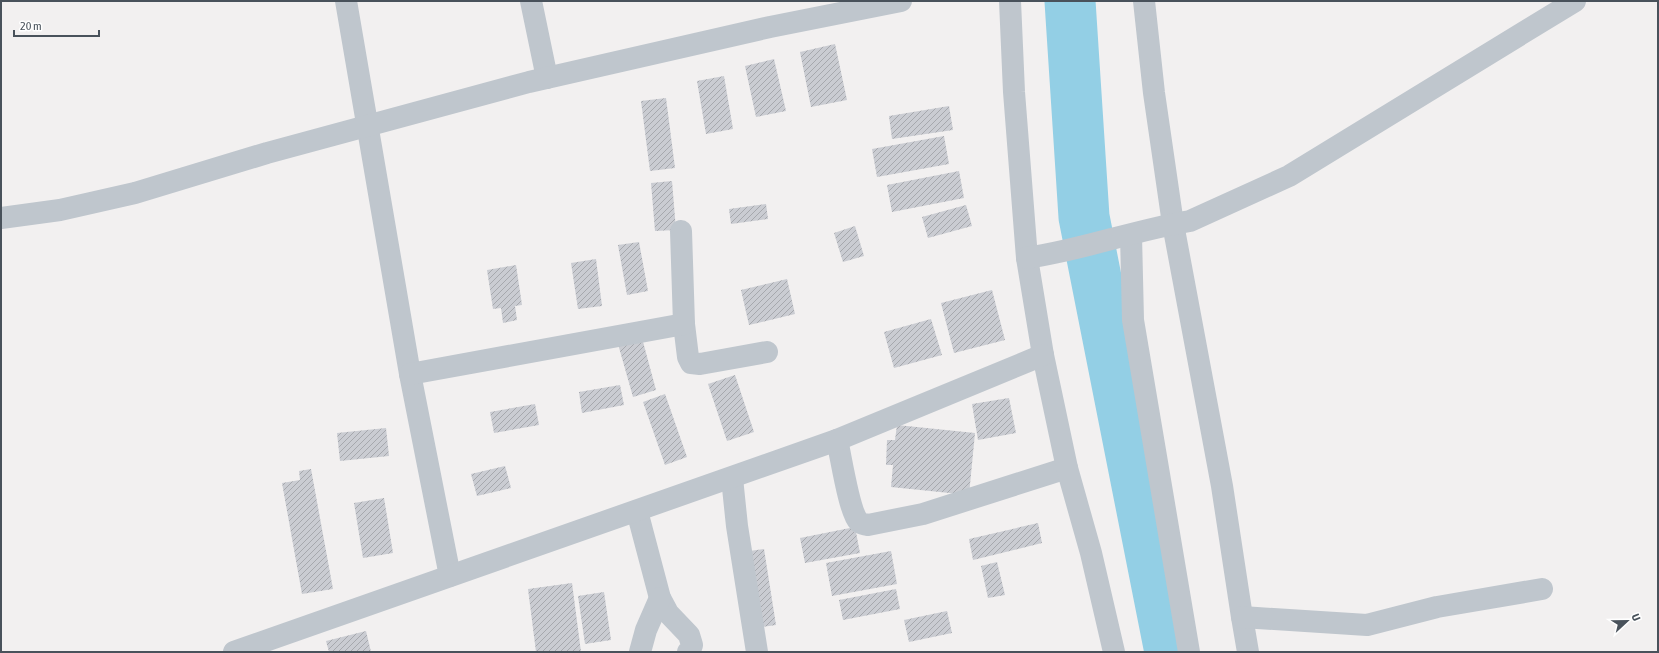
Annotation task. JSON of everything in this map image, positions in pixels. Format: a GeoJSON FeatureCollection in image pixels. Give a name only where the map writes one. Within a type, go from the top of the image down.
{"type":"FeatureCollection","features":[{"type":"Feature","properties":{"kind":"street"},"geometry":{"type":"LineString","coordinates":[[346,1],[410,374],[448,566]]}},
{"type":"Feature","properties":{"kind":"street"},"geometry":{"type":"LineString","coordinates":[[531,1],[547,78]]}},
{"type":"Feature","properties":{"kind":"street"},"geometry":{"type":"LineString","coordinates":[[1,218],[60,210],[135,193],[267,153],[547,78],[770,27],[901,1]]}},
{"type":"Feature","properties":{"kind":"street"},"geometry":{"type":"LineString","coordinates":[[1010,1],[1014,92],[1027,258],[1043,355],[1067,468],[1091,553],[1114,652]]}},
{"type":"Feature","properties":{"kind":"street"},"geometry":{"type":"LineString","coordinates":[[1144,1],[1154,93],[1173,230],[1181,265],[1222,486],[1248,652]]}},
{"type":"Feature","properties":{"kind":"street"},"geometry":{"type":"LineString","coordinates":[[1027,258],[1080,248],[1132,235],[1173,230],[1289,176],[1575,1]]}},
{"type":"Feature","properties":{"kind":"street"},"geometry":{"type":"LineString","coordinates":[[681,231],[684,324],[688,357],[692,363],[700,364],[767,352]]}},
{"type":"Feature","properties":{"kind":"street"},"geometry":{"type":"LineString","coordinates":[[1132,235],[1133,320],[1189,652]]}},
{"type":"Feature","properties":{"kind":"street"},"geometry":{"type":"LineString","coordinates":[[410,374],[684,324]]}},
{"type":"Feature","properties":{"kind":"street"},"geometry":{"type":"LineString","coordinates":[[234,652],[448,566],[636,511],[837,440],[1043,355]]}},
{"type":"Feature","properties":{"kind":"street"},"geometry":{"type":"LineString","coordinates":[[837,440],[846,484],[855,516],[862,524],[868,525],[923,514],[1067,468]]}},
{"type":"Feature","properties":{"kind":"street"},"geometry":{"type":"LineString","coordinates":[[732,478],[738,533],[757,652]]}},
{"type":"Feature","properties":{"kind":"street"},"geometry":{"type":"LineString","coordinates":[[636,511],[660,598],[668,613],[689,635],[692,645],[690,651],[688,652]]}},
{"type":"Feature","properties":{"kind":"street"},"geometry":{"type":"LineString","coordinates":[[1242,617],[1367,625],[1437,607],[1542,589]]}},
{"type":"Feature","properties":{"kind":"street"},"geometry":{"type":"LineString","coordinates":[[640,652],[646,630],[660,598]]}},
{"type":"Feature","properties":{"kind":"building"},"geometry":{"type":"Polygon","coordinates":[[[835,44],[847,100],[811,107],[800,52],[835,44]]]}},
{"type":"Feature","properties":{"kind":"building"},"geometry":{"type":"Polygon","coordinates":[[[774,59],[786,111],[756,117],[745,66],[774,59]]]}},
{"type":"Feature","properties":{"kind":"building"},"geometry":{"type":"Polygon","coordinates":[[[724,76],[733,129],[706,134],[697,81],[724,76]]]}},
{"type":"Feature","properties":{"kind":"building"},"geometry":{"type":"Polygon","coordinates":[[[666,98],[675,168],[650,171],[641,101],[666,98]]]}},
{"type":"Feature","properties":{"kind":"building"},"geometry":{"type":"Polygon","coordinates":[[[949,106],[953,130],[892,139],[889,116],[949,106]]]}},
{"type":"Feature","properties":{"kind":"building"},"geometry":{"type":"Polygon","coordinates":[[[944,136],[949,164],[877,177],[872,149],[944,136]]]}},
{"type":"Feature","properties":{"kind":"building"},"geometry":{"type":"Polygon","coordinates":[[[959,171],[964,198],[892,212],[887,185],[959,171]]]}},
{"type":"Feature","properties":{"kind":"building"},"geometry":{"type":"Polygon","coordinates":[[[672,181],[676,230],[655,231],[651,183],[672,181]]]}},
{"type":"Feature","properties":{"kind":"building"},"geometry":{"type":"Polygon","coordinates":[[[766,204],[768,219],[731,224],[729,209],[766,204]]]}},
{"type":"Feature","properties":{"kind":"building"},"geometry":{"type":"Polygon","coordinates":[[[966,205],[972,226],[928,238],[922,217],[966,205]]]}},
{"type":"Feature","properties":{"kind":"building"},"geometry":{"type":"Polygon","coordinates":[[[855,226],[864,256],[843,262],[834,233],[855,226]]]}},
{"type":"Feature","properties":{"kind":"building"},"geometry":{"type":"Polygon","coordinates":[[[639,242],[648,291],[627,295],[618,245],[639,242]]]}},
{"type":"Feature","properties":{"kind":"building"},"geometry":{"type":"Polygon","coordinates":[[[596,259],[602,306],[578,309],[571,263],[596,259]]]}},
{"type":"Feature","properties":{"kind":"building"},"geometry":{"type":"Polygon","coordinates":[[[516,265],[522,305],[515,306],[517,320],[503,323],[501,308],[493,309],[487,270],[516,265]]]}},
{"type":"Feature","properties":{"kind":"building"},"geometry":{"type":"Polygon","coordinates":[[[787,279],[795,314],[749,325],[741,290],[787,279]]]}},
{"type":"Feature","properties":{"kind":"building"},"geometry":{"type":"Polygon","coordinates":[[[992,290],[1005,340],[954,353],[941,303],[992,290]]]}},
{"type":"Feature","properties":{"kind":"building"},"geometry":{"type":"Polygon","coordinates":[[[931,319],[942,355],[894,368],[884,332],[931,319]]]}},
{"type":"Feature","properties":{"kind":"building"},"geometry":{"type":"Polygon","coordinates":[[[642,338],[656,390],[633,397],[618,344],[642,338]]]}},
{"type":"Feature","properties":{"kind":"building"},"geometry":{"type":"Polygon","coordinates":[[[735,375],[754,432],[727,441],[708,384],[735,375]]]}},
{"type":"Feature","properties":{"kind":"building"},"geometry":{"type":"Polygon","coordinates":[[[620,385],[624,405],[582,413],[579,392],[620,385]]]}},
{"type":"Feature","properties":{"kind":"building"},"geometry":{"type":"Polygon","coordinates":[[[665,394],[687,457],[665,465],[643,402],[665,394]]]}},
{"type":"Feature","properties":{"kind":"building"},"geometry":{"type":"Polygon","coordinates":[[[1009,398],[1016,433],[978,440],[972,404],[1009,398]]]}},
{"type":"Feature","properties":{"kind":"building"},"geometry":{"type":"Polygon","coordinates":[[[535,404],[539,425],[494,433],[490,412],[535,404]]]}},
{"type":"Feature","properties":{"kind":"building"},"geometry":{"type":"Polygon","coordinates":[[[897,425],[975,433],[969,495],[891,487],[893,465],[886,465],[887,440],[895,440],[897,425]]]}},
{"type":"Feature","properties":{"kind":"building"},"geometry":{"type":"Polygon","coordinates":[[[386,428],[389,456],[340,461],[337,433],[386,428]]]}},
{"type":"Feature","properties":{"kind":"building"},"geometry":{"type":"Polygon","coordinates":[[[505,466],[511,488],[477,496],[471,474],[505,466]]]}},
{"type":"Feature","properties":{"kind":"building"},"geometry":{"type":"Polygon","coordinates":[[[311,469],[333,589],[302,594],[282,483],[300,480],[299,471],[311,469]]]}},
{"type":"Feature","properties":{"kind":"building"},"geometry":{"type":"Polygon","coordinates":[[[384,498],[393,553],[363,558],[354,503],[384,498]]]}},
{"type":"Feature","properties":{"kind":"building"},"geometry":{"type":"Polygon","coordinates":[[[1038,523],[1042,543],[973,560],[969,539],[1038,523]]]}},
{"type":"Feature","properties":{"kind":"building"},"geometry":{"type":"Polygon","coordinates":[[[855,527],[860,553],[805,563],[800,538],[855,527]]]}},
{"type":"Feature","properties":{"kind":"building"},"geometry":{"type":"Polygon","coordinates":[[[764,549],[776,625],[754,628],[742,552],[764,549]]]}},
{"type":"Feature","properties":{"kind":"building"},"geometry":{"type":"Polygon","coordinates":[[[891,551],[897,584],[832,596],[826,563],[891,551]]]}},
{"type":"Feature","properties":{"kind":"building"},"geometry":{"type":"Polygon","coordinates":[[[997,562],[1005,595],[988,598],[981,566],[997,562]]]}},
{"type":"Feature","properties":{"kind":"building"},"geometry":{"type":"Polygon","coordinates":[[[572,583],[581,652],[536,652],[528,589],[572,583]]]}},
{"type":"Feature","properties":{"kind":"building"},"geometry":{"type":"Polygon","coordinates":[[[896,589],[900,609],[843,620],[839,600],[896,589]]]}},
{"type":"Feature","properties":{"kind":"building"},"geometry":{"type":"Polygon","coordinates":[[[604,592],[611,640],[585,644],[578,596],[604,592]]]}},
{"type":"Feature","properties":{"kind":"building"},"geometry":{"type":"Polygon","coordinates":[[[947,611],[952,633],[909,642],[904,620],[947,611]]]}},
{"type":"Feature","properties":{"kind":"building"},"geometry":{"type":"Polygon","coordinates":[[[366,631],[371,652],[329,652],[326,641],[366,631]]]}},
{"type":"Feature","properties":{"kind":"waterway"},"geometry":{"type":"LineString","coordinates":[[1070,1],[1084,217],[1170,652]]}}]}
